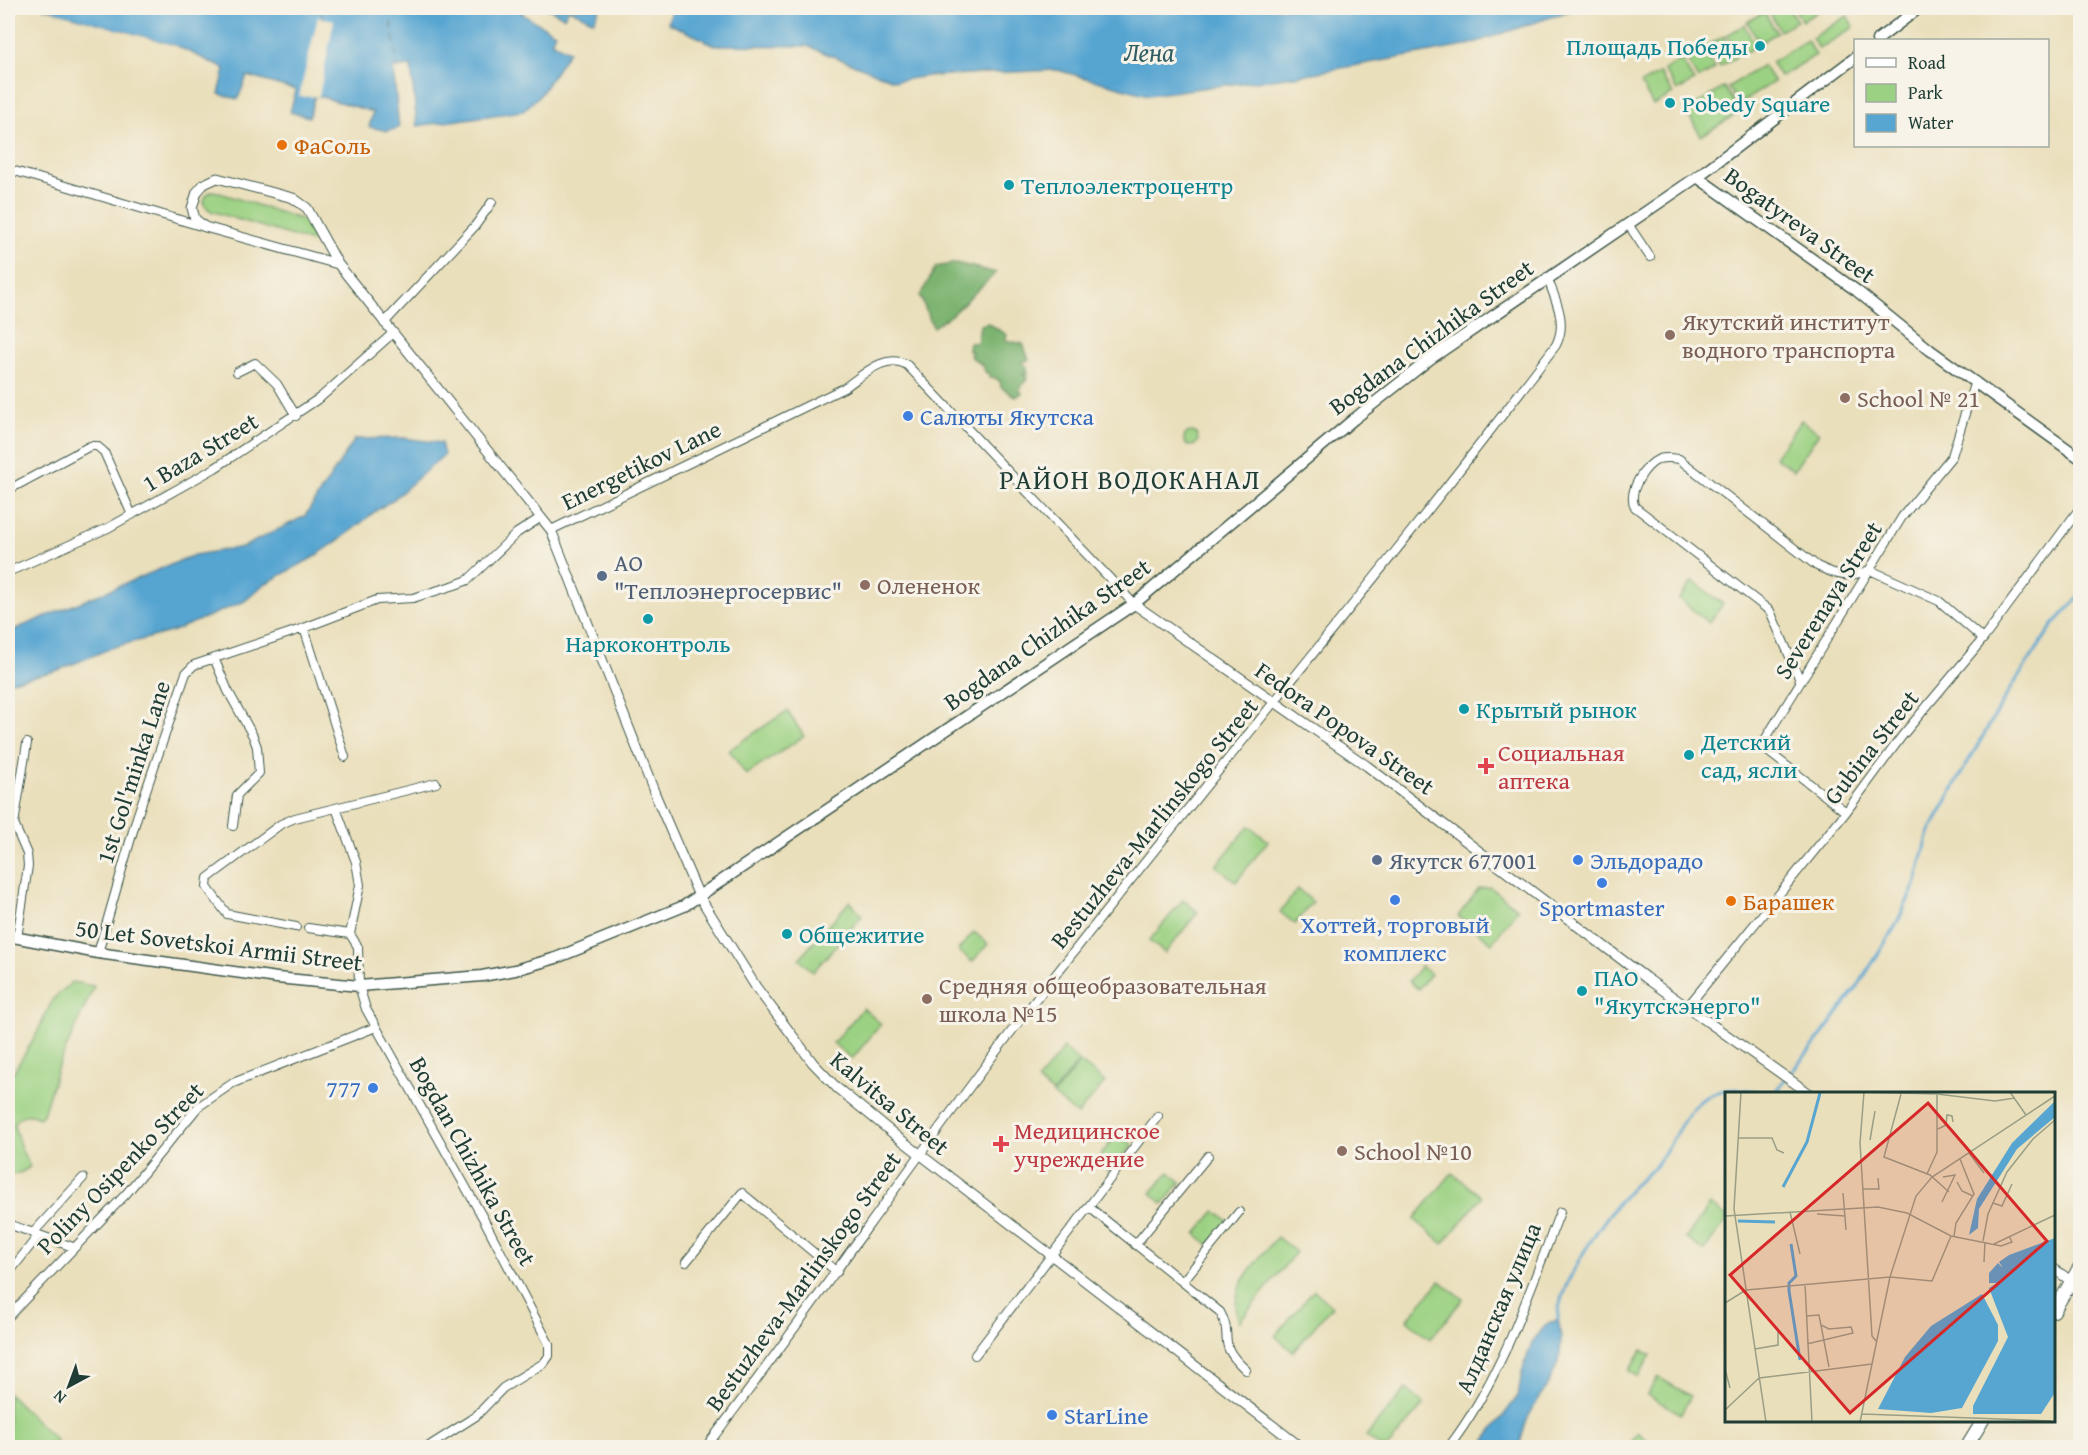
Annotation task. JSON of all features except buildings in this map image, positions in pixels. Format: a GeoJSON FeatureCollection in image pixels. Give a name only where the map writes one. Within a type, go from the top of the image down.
{"type":"FeatureCollection","features":[{"type":"Feature","properties":{"kind":"main road"},"geometry":{"type":"LineString","coordinates":[[1878,39],[1919,8]]}},
{"type":"Feature","properties":{"kind":"main road","name":"Bogdana Chizhika Street"},"geometry":{"type":"LineString","coordinates":[[699,896],[1134,604],[1392,387],[1547,277],[1697,177],[1854,59]]}},
{"type":"Feature","properties":{"kind":"main road","name":"Bogatyreva Street"},"geometry":{"type":"LineString","coordinates":[[1697,177],[1857,291],[1930,350],[2080,458]]}},
{"type":"Feature","properties":{"kind":"main road","name":"50 Let Sovetskoi Armii Street"},"geometry":{"type":"LineString","coordinates":[[12,937],[98,953],[277,978],[360,986],[482,976],[515,970],[556,957],[684,906],[699,896]]}},
{"type":"Feature","properties":{"kind":"main road"},"geometry":{"type":"LineString","coordinates":[[2055,1310],[2076,1284],[2080,1266]]}},
{"type":"Feature","properties":{"kind":"main road"},"geometry":{"type":"LineString","coordinates":[[1966,1448],[1982,1422]]}},
{"type":"Feature","properties":{"kind":"street"},"geometry":{"type":"LineString","coordinates":[[8,169],[338,264]]}},
{"type":"Feature","properties":{"kind":"street","name":"Energetikov Lane"},"geometry":{"type":"LineString","coordinates":[[205,227],[195,219],[192,208],[197,192],[210,180],[225,178],[293,198],[307,208],[338,264],[551,530],[844,388],[891,359]]}},
{"type":"Feature","properties":{"kind":"street"},"geometry":{"type":"LineString","coordinates":[[384,322],[475,226],[492,202]]}},
{"type":"Feature","properties":{"kind":"street"},"geometry":{"type":"LineString","coordinates":[[1628,224],[1650,257]]}},
{"type":"Feature","properties":{"kind":"street","name":"Bestuzheva-Marlinskogo Street"},"geometry":{"type":"LineString","coordinates":[[705,1448],[837,1272],[919,1154],[1025,1014],[1408,538],[1556,345],[1561,335],[1560,316],[1547,277]]}},
{"type":"Feature","properties":{"kind":"street","name":"1 Baza Street"},"geometry":{"type":"LineString","coordinates":[[8,572],[132,515],[215,468],[296,416],[392,334]]}},
{"type":"Feature","properties":{"kind":"street","name":"Fedora Popova Street"},"geometry":{"type":"LineString","coordinates":[[891,359],[907,365],[1134,604],[1421,805],[1646,978],[1807,1092]]}},
{"type":"Feature","properties":{"kind":"street"},"geometry":{"type":"LineString","coordinates":[[237,372],[255,363],[277,384],[296,416]]}},
{"type":"Feature","properties":{"kind":"street","name":"Severenaya Street"},"geometry":{"type":"LineString","coordinates":[[1846,812],[1761,746],[1902,517],[1952,456],[1958,445],[1975,381]]}},
{"type":"Feature","properties":{"kind":"street"},"geometry":{"type":"LineString","coordinates":[[8,490],[90,446],[97,446],[104,452],[132,515]]}},
{"type":"Feature","properties":{"kind":"street"},"geometry":{"type":"LineString","coordinates":[[1800,680],[1770,611],[1638,511],[1631,499],[1634,487],[1660,459],[1679,459],[1817,566],[1835,575],[1850,576],[1870,570],[1939,601],[1983,639]]}},
{"type":"Feature","properties":{"kind":"street","name":"Gubina Street"},"geometry":{"type":"LineString","coordinates":[[1688,1006],[1846,812],[1902,736],[1983,639],[2080,508]]}},
{"type":"Feature","properties":{"kind":"street","name":"1st Gol'minka Lane"},"geometry":{"type":"LineString","coordinates":[[98,953],[138,817],[186,673],[194,665],[378,600],[413,598],[468,580],[517,533],[540,518]]}},
{"type":"Feature","properties":{"kind":"street","name":"Kalvitsa Street"},"geometry":{"type":"LineString","coordinates":[[551,530],[651,784],[699,896],[756,987],[813,1063],[837,1088],[919,1154],[1302,1448]]}},
{"type":"Feature","properties":{"kind":"street"},"geometry":{"type":"LineString","coordinates":[[304,628],[345,757]]}},
{"type":"Feature","properties":{"kind":"street"},"geometry":{"type":"LineString","coordinates":[[214,658],[228,692],[257,747],[259,773],[237,795],[233,826]]}},
{"type":"Feature","properties":{"kind":"street"},"geometry":{"type":"LineString","coordinates":[[12,937],[28,866],[27,854],[11,828],[27,743]]}},
{"type":"Feature","properties":{"kind":"street"},"geometry":{"type":"LineString","coordinates":[[296,927],[226,914],[207,887],[208,878],[281,824],[308,814],[436,783]]}},
{"type":"Feature","properties":{"kind":"street"},"geometry":{"type":"LineString","coordinates":[[308,928],[350,934],[360,885],[356,862],[336,808]]}},
{"type":"Feature","properties":{"kind":"street","name":"Bogdan Chizhika Street"},"geometry":{"type":"LineString","coordinates":[[350,934],[358,947],[360,986],[366,1009],[549,1344],[549,1356],[544,1363],[503,1388],[476,1416],[426,1448]]}},
{"type":"Feature","properties":{"kind":"street","name":"Poliny Osipenko Street"},"geometry":{"type":"LineString","coordinates":[[8,1317],[126,1194],[198,1107],[213,1095],[233,1083],[376,1027]]}},
{"type":"Feature","properties":{"kind":"street"},"geometry":{"type":"LineString","coordinates":[[975,1355],[1158,1116]]}},
{"type":"Feature","properties":{"kind":"street"},"geometry":{"type":"LineString","coordinates":[[1135,1245],[1208,1156]]}},
{"type":"Feature","properties":{"kind":"street"},"geometry":{"type":"LineString","coordinates":[[8,1274],[36,1235],[83,1179]]}},
{"type":"Feature","properties":{"kind":"street"},"geometry":{"type":"LineString","coordinates":[[686,1262],[742,1193],[837,1272]]}},
{"type":"Feature","properties":{"kind":"street"},"geometry":{"type":"LineString","coordinates":[[1089,1207],[1220,1312],[1224,1319],[1227,1350],[1246,1370]]}},
{"type":"Feature","properties":{"kind":"street"},"geometry":{"type":"LineString","coordinates":[[1183,1281],[1239,1212]]}},
{"type":"Feature","properties":{"kind":"street","name":"Алданская улица"},"geometry":{"type":"LineString","coordinates":[[1448,1448],[1483,1399],[1497,1371],[1560,1212]]}},
{"type":"Feature","properties":{"kind":"street"},"geometry":{"type":"LineString","coordinates":[[8,1224],[73,1247]]}},
{"type":"Feature","properties":{"kind":"street"},"geometry":{"type":"LineString","coordinates":[[2055,1270],[2076,1284]]}},
{"type":"Feature","properties":{"kind":"green space"},"geometry":{"type":"Polygon","coordinates":[[[1788,8],[1797,21],[1780,31],[1768,10],[1788,8]]]}},
{"type":"Feature","properties":{"kind":"green space"},"geometry":{"type":"Polygon","coordinates":[[[1794,8],[1817,8],[1819,11],[1802,21],[1794,8]]]}},
{"type":"Feature","properties":{"kind":"green space"},"geometry":{"type":"Polygon","coordinates":[[[1764,12],[1777,33],[1760,43],[1747,22],[1764,12]]]}},
{"type":"Feature","properties":{"kind":"green space"},"geometry":{"type":"Polygon","coordinates":[[[1847,16],[1854,27],[1819,49],[1812,38],[1847,16]]]}},
{"type":"Feature","properties":{"kind":"green space"},"geometry":{"type":"Polygon","coordinates":[[[1744,25],[1756,46],[1740,56],[1727,35],[1744,25]]]}},
{"type":"Feature","properties":{"kind":"green space"},"geometry":{"type":"Polygon","coordinates":[[[1724,36],[1736,57],[1720,67],[1707,46],[1724,36]]]}},
{"type":"Feature","properties":{"kind":"green space"},"geometry":{"type":"Polygon","coordinates":[[[1807,40],[1816,55],[1780,77],[1771,62],[1807,40]]]}},
{"type":"Feature","properties":{"kind":"green space"},"geometry":{"type":"Polygon","coordinates":[[[1702,48],[1715,69],[1698,79],[1686,58],[1702,48]]]}},
{"type":"Feature","properties":{"kind":"green space"},"geometry":{"type":"Polygon","coordinates":[[[1681,60],[1694,81],[1677,91],[1664,70],[1681,60]]]}},
{"type":"Feature","properties":{"kind":"green space"},"geometry":{"type":"Polygon","coordinates":[[[1763,65],[1774,82],[1739,104],[1728,87],[1763,65]]]}},
{"type":"Feature","properties":{"kind":"green space"},"geometry":{"type":"Polygon","coordinates":[[[1660,73],[1673,94],[1653,105],[1641,84],[1660,73]]]}},
{"type":"Feature","properties":{"kind":"green space"},"geometry":{"type":"Polygon","coordinates":[[[1724,87],[1740,112],[1701,136],[1686,111],[1724,87]]]}},
{"type":"Feature","properties":{"kind":"green space"},"geometry":{"type":"Polygon","coordinates":[[[214,191],[303,220],[318,244],[211,211],[204,205],[204,200],[207,194],[214,191]]]}},
{"type":"Feature","properties":{"kind":"green space"},"geometry":{"type":"Polygon","coordinates":[[[956,263],[996,273],[951,315],[933,327],[920,296],[936,267],[956,263]]]}},
{"type":"Feature","properties":{"kind":"green space"},"geometry":{"type":"Polygon","coordinates":[[[988,323],[1007,335],[1005,340],[1023,344],[1029,360],[1022,362],[1027,367],[1028,375],[1023,373],[1027,379],[1019,390],[1022,393],[1016,397],[1001,387],[1000,381],[993,377],[989,378],[989,373],[986,373],[982,365],[970,356],[972,352],[968,351],[969,343],[977,343],[980,325],[988,323]]]}},
{"type":"Feature","properties":{"kind":"green space"},"geometry":{"type":"Polygon","coordinates":[[[1801,420],[1819,433],[1794,470],[1775,457],[1801,420]]]}},
{"type":"Feature","properties":{"kind":"green space"},"geometry":{"type":"Polygon","coordinates":[[[1188,432],[1194,432],[1198,439],[1194,446],[1188,446],[1184,442],[1184,436],[1188,432]]]}},
{"type":"Feature","properties":{"kind":"green space"},"geometry":{"type":"Polygon","coordinates":[[[1693,581],[1723,604],[1709,623],[1679,599],[1693,581]]]}},
{"type":"Feature","properties":{"kind":"green space"},"geometry":{"type":"Polygon","coordinates":[[[787,711],[804,736],[746,775],[729,750],[787,711]]]}},
{"type":"Feature","properties":{"kind":"green space"},"geometry":{"type":"Polygon","coordinates":[[[1249,826],[1268,841],[1236,882],[1216,866],[1249,826]]]}},
{"type":"Feature","properties":{"kind":"green space"},"geometry":{"type":"Polygon","coordinates":[[[1490,887],[1518,909],[1492,943],[1458,916],[1479,889],[1490,887]]]}},
{"type":"Feature","properties":{"kind":"green space"},"geometry":{"type":"Polygon","coordinates":[[[1298,889],[1313,902],[1295,924],[1280,912],[1298,889]]]}},
{"type":"Feature","properties":{"kind":"green space"},"geometry":{"type":"Polygon","coordinates":[[[1183,900],[1198,912],[1165,953],[1149,941],[1183,900]]]}},
{"type":"Feature","properties":{"kind":"green space"},"geometry":{"type":"Polygon","coordinates":[[[850,901],[862,916],[813,972],[799,959],[850,901]]]}},
{"type":"Feature","properties":{"kind":"green space"},"geometry":{"type":"Polygon","coordinates":[[[974,932],[988,944],[972,962],[958,950],[974,932]]]}},
{"type":"Feature","properties":{"kind":"green space"},"geometry":{"type":"Polygon","coordinates":[[[1421,966],[1431,974],[1418,989],[1409,981],[1421,966]]]}},
{"type":"Feature","properties":{"kind":"green space"},"geometry":{"type":"Polygon","coordinates":[[[72,982],[94,986],[57,1069],[43,1115],[39,1118],[32,1115],[21,1116],[14,1125],[21,1149],[30,1167],[8,1176],[8,1081],[35,1037],[53,999],[72,982]]]}},
{"type":"Feature","properties":{"kind":"green space"},"geometry":{"type":"Polygon","coordinates":[[[863,1008],[881,1024],[852,1059],[833,1043],[863,1008]]]}},
{"type":"Feature","properties":{"kind":"green space"},"geometry":{"type":"Polygon","coordinates":[[[1064,1048],[1079,1061],[1053,1093],[1037,1081],[1064,1048]]]}},
{"type":"Feature","properties":{"kind":"green space"},"geometry":{"type":"Polygon","coordinates":[[[1080,1062],[1105,1082],[1077,1115],[1053,1095],[1080,1062]]]}},
{"type":"Feature","properties":{"kind":"green space"},"geometry":{"type":"Polygon","coordinates":[[[1118,1133],[1133,1145],[1110,1172],[1096,1161],[1118,1133]]]}},
{"type":"Feature","properties":{"kind":"green space"},"geometry":{"type":"Polygon","coordinates":[[[1169,1172],[1181,1182],[1163,1204],[1151,1193],[1169,1172]]]}},
{"type":"Feature","properties":{"kind":"green space"},"geometry":{"type":"Polygon","coordinates":[[[1452,1173],[1482,1197],[1443,1244],[1414,1219],[1452,1173]]]}},
{"type":"Feature","properties":{"kind":"green space"},"geometry":{"type":"Polygon","coordinates":[[[1710,1205],[1725,1215],[1725,1222],[1704,1251],[1686,1238],[1710,1205]]]}},
{"type":"Feature","properties":{"kind":"green space"},"geometry":{"type":"Polygon","coordinates":[[[1215,1211],[1228,1221],[1209,1245],[1196,1234],[1215,1211]]]}},
{"type":"Feature","properties":{"kind":"green space"},"geometry":{"type":"Polygon","coordinates":[[[1277,1237],[1296,1252],[1239,1322],[1236,1309],[1240,1286],[1277,1237]]]}},
{"type":"Feature","properties":{"kind":"green space"},"geometry":{"type":"Polygon","coordinates":[[[1440,1281],[1463,1299],[1430,1339],[1407,1320],[1440,1281]]]}},
{"type":"Feature","properties":{"kind":"green space"},"geometry":{"type":"Polygon","coordinates":[[[1314,1290],[1332,1306],[1293,1352],[1275,1336],[1314,1290]]]}},
{"type":"Feature","properties":{"kind":"green space"},"geometry":{"type":"Polygon","coordinates":[[[1642,1350],[1651,1355],[1638,1377],[1629,1371],[1642,1350]]]}},
{"type":"Feature","properties":{"kind":"green space"},"geometry":{"type":"Polygon","coordinates":[[[1658,1377],[1691,1396],[1681,1414],[1647,1395],[1658,1377]]]}},
{"type":"Feature","properties":{"kind":"green space"},"geometry":{"type":"Polygon","coordinates":[[[1406,1389],[1424,1404],[1388,1447],[1380,1447],[1366,1436],[1406,1389]]]}},
{"type":"Feature","properties":{"kind":"green space"},"geometry":{"type":"Polygon","coordinates":[[[8,1393],[56,1440],[49,1447],[8,1447],[8,1393]]]}},
{"type":"Feature","properties":{"kind":"green space"},"geometry":{"type":"Polygon","coordinates":[[[1638,1432],[1648,1441],[1649,1447],[1626,1447],[1638,1432]]]}},
{"type":"Feature","properties":{"kind":"water"},"geometry":{"type":"Polygon","coordinates":[[[42,8],[525,8],[522,14],[555,33],[551,42],[569,51],[541,94],[523,111],[417,126],[411,66],[393,68],[399,128],[388,131],[369,127],[373,112],[315,95],[309,117],[290,112],[296,90],[247,76],[238,99],[219,94],[225,69],[179,47],[42,8]]]}},
{"type":"Feature","properties":{"kind":"water"},"geometry":{"type":"Polygon","coordinates":[[[547,8],[600,8],[594,21],[569,9],[564,17],[547,8]]]}},
{"type":"Feature","properties":{"kind":"water","name":"Лена"},"geometry":{"type":"Polygon","coordinates":[[[673,8],[1578,8],[1465,46],[1302,75],[1148,95],[1057,70],[928,76],[896,81],[807,46],[715,45],[668,23],[673,8]]]}},
{"type":"Feature","properties":{"kind":"water"},"geometry":{"type":"Polygon","coordinates":[[[404,438],[441,443],[444,455],[394,499],[346,535],[314,557],[263,585],[245,601],[171,632],[114,647],[56,671],[8,682],[8,632],[194,555],[243,547],[305,516],[355,439],[404,438]]]}},
{"type":"Feature","properties":{"kind":"water"},"geometry":{"type":"Polygon","coordinates":[[[1558,1319],[1561,1334],[1559,1359],[1527,1420],[1519,1447],[1480,1447],[1518,1396],[1522,1372],[1532,1342],[1545,1326],[1558,1319]]]}},
{"type":"Feature","properties":{"kind":"pier"},"geometry":{"type":"Polygon","coordinates":[[[39,8],[42,8],[179,47],[178,50],[39,8]]]}},
{"type":"Feature","properties":{"kind":"pier"},"geometry":{"type":"Polygon","coordinates":[[[318,17],[334,20],[319,96],[299,97],[318,17]]]}},
{"type":"Feature","properties":{"kind":"waterway"},"geometry":{"type":"LineString","coordinates":[[1775,1092],[1815,1044],[1858,986],[1895,927],[1915,885],[1929,833],[1961,774],[2011,688],[2053,625],[2080,596]]}},
{"type":"Feature","properties":{"kind":"waterway"},"geometry":{"type":"LineString","coordinates":[[1558,1319],[1566,1287],[1585,1250],[1620,1200],[1657,1164],[1692,1109],[1713,1093],[1740,1089],[1758,1092]]}},
{"type":"Feature","properties":{"kind":"ferry route"},"geometry":{"type":"LineString","coordinates":[[309,8],[323,18]]}},
{"type":"Feature","properties":{"kind":"ferry route"},"geometry":{"type":"LineString","coordinates":[[319,8],[322,15]]}},
{"type":"Feature","properties":{"kind":"ferry route"},"geometry":{"type":"LineString","coordinates":[[389,8],[399,76]]}},
{"type":"Feature","properties":{"kind":"place","name":"Площадь Победы"},"geometry":{"type":"Point","coordinates":[1760,46]}},
{"type":"Feature","properties":{"kind":"place","name":"Pobedy Square"},"geometry":{"type":"Point","coordinates":[1670,103]}},
{"type":"Feature","properties":{"kind":"place","name":"ФаСоль"},"geometry":{"type":"Point","coordinates":[282,145]}},
{"type":"Feature","properties":{"kind":"place","name":"Теплоэлектроцентр"},"geometry":{"type":"Point","coordinates":[1009,185]}},
{"type":"Feature","properties":{"kind":"place","name":"Якутский институт водного транспорта"},"geometry":{"type":"Point","coordinates":[1670,335]}},
{"type":"Feature","properties":{"kind":"place","name":"School № 21"},"geometry":{"type":"Point","coordinates":[1845,398]}},
{"type":"Feature","properties":{"kind":"place","name":"Салюты Якутска"},"geometry":{"type":"Point","coordinates":[908,416]}},
{"type":"Feature","properties":{"kind":"place","name":"АО \"Теплоэнергосервис\""},"geometry":{"type":"Point","coordinates":[602,576]}},
{"type":"Feature","properties":{"kind":"place","name":"Олененок"},"geometry":{"type":"Point","coordinates":[865,585]}},
{"type":"Feature","properties":{"kind":"place","name":"Наркоконтроль"},"geometry":{"type":"Point","coordinates":[648,619]}},
{"type":"Feature","properties":{"kind":"place","name":"Крытый рынок"},"geometry":{"type":"Point","coordinates":[1464,709]}},
{"type":"Feature","properties":{"kind":"place","name":"Детский сад, ясли"},"geometry":{"type":"Point","coordinates":[1689,755]}},
{"type":"Feature","properties":{"kind":"place","name":"Социальная аптека"},"geometry":{"type":"Point","coordinates":[1486,766]}},
{"type":"Feature","properties":{"kind":"place","name":"Якутск 677001"},"geometry":{"type":"Point","coordinates":[1377,860]}},
{"type":"Feature","properties":{"kind":"place","name":"Эльдорадо"},"geometry":{"type":"Point","coordinates":[1578,860]}},
{"type":"Feature","properties":{"kind":"place","name":"Sportmaster"},"geometry":{"type":"Point","coordinates":[1602,883]}},
{"type":"Feature","properties":{"kind":"place","name":"Хоттей, торговый комплекс"},"geometry":{"type":"Point","coordinates":[1395,900]}},
{"type":"Feature","properties":{"kind":"place","name":"Барашек"},"geometry":{"type":"Point","coordinates":[1731,901]}},
{"type":"Feature","properties":{"kind":"place","name":"Общежитие"},"geometry":{"type":"Point","coordinates":[787,934]}},
{"type":"Feature","properties":{"kind":"place","name":"ПАО \"Якутскэнерго\""},"geometry":{"type":"Point","coordinates":[1582,991]}},
{"type":"Feature","properties":{"kind":"place","name":"Средняя общеобразовательная школа №15"},"geometry":{"type":"Point","coordinates":[927,999]}},
{"type":"Feature","properties":{"kind":"place","name":"777"},"geometry":{"type":"Point","coordinates":[373,1088]}},
{"type":"Feature","properties":{"kind":"place","name":"Медицинское учреждение"},"geometry":{"type":"Point","coordinates":[1001,1144]}},
{"type":"Feature","properties":{"kind":"place","name":"School №10"},"geometry":{"type":"Point","coordinates":[1342,1151]}},
{"type":"Feature","properties":{"kind":"place","name":"StarLine"},"geometry":{"type":"Point","coordinates":[1052,1415]}},
{"type":"Feature","properties":{"kind":"district","name":"РАЙОН ВОДОКАНАЛ"},"geometry":{"type":"Point","coordinates":[1130,479]}}]}
